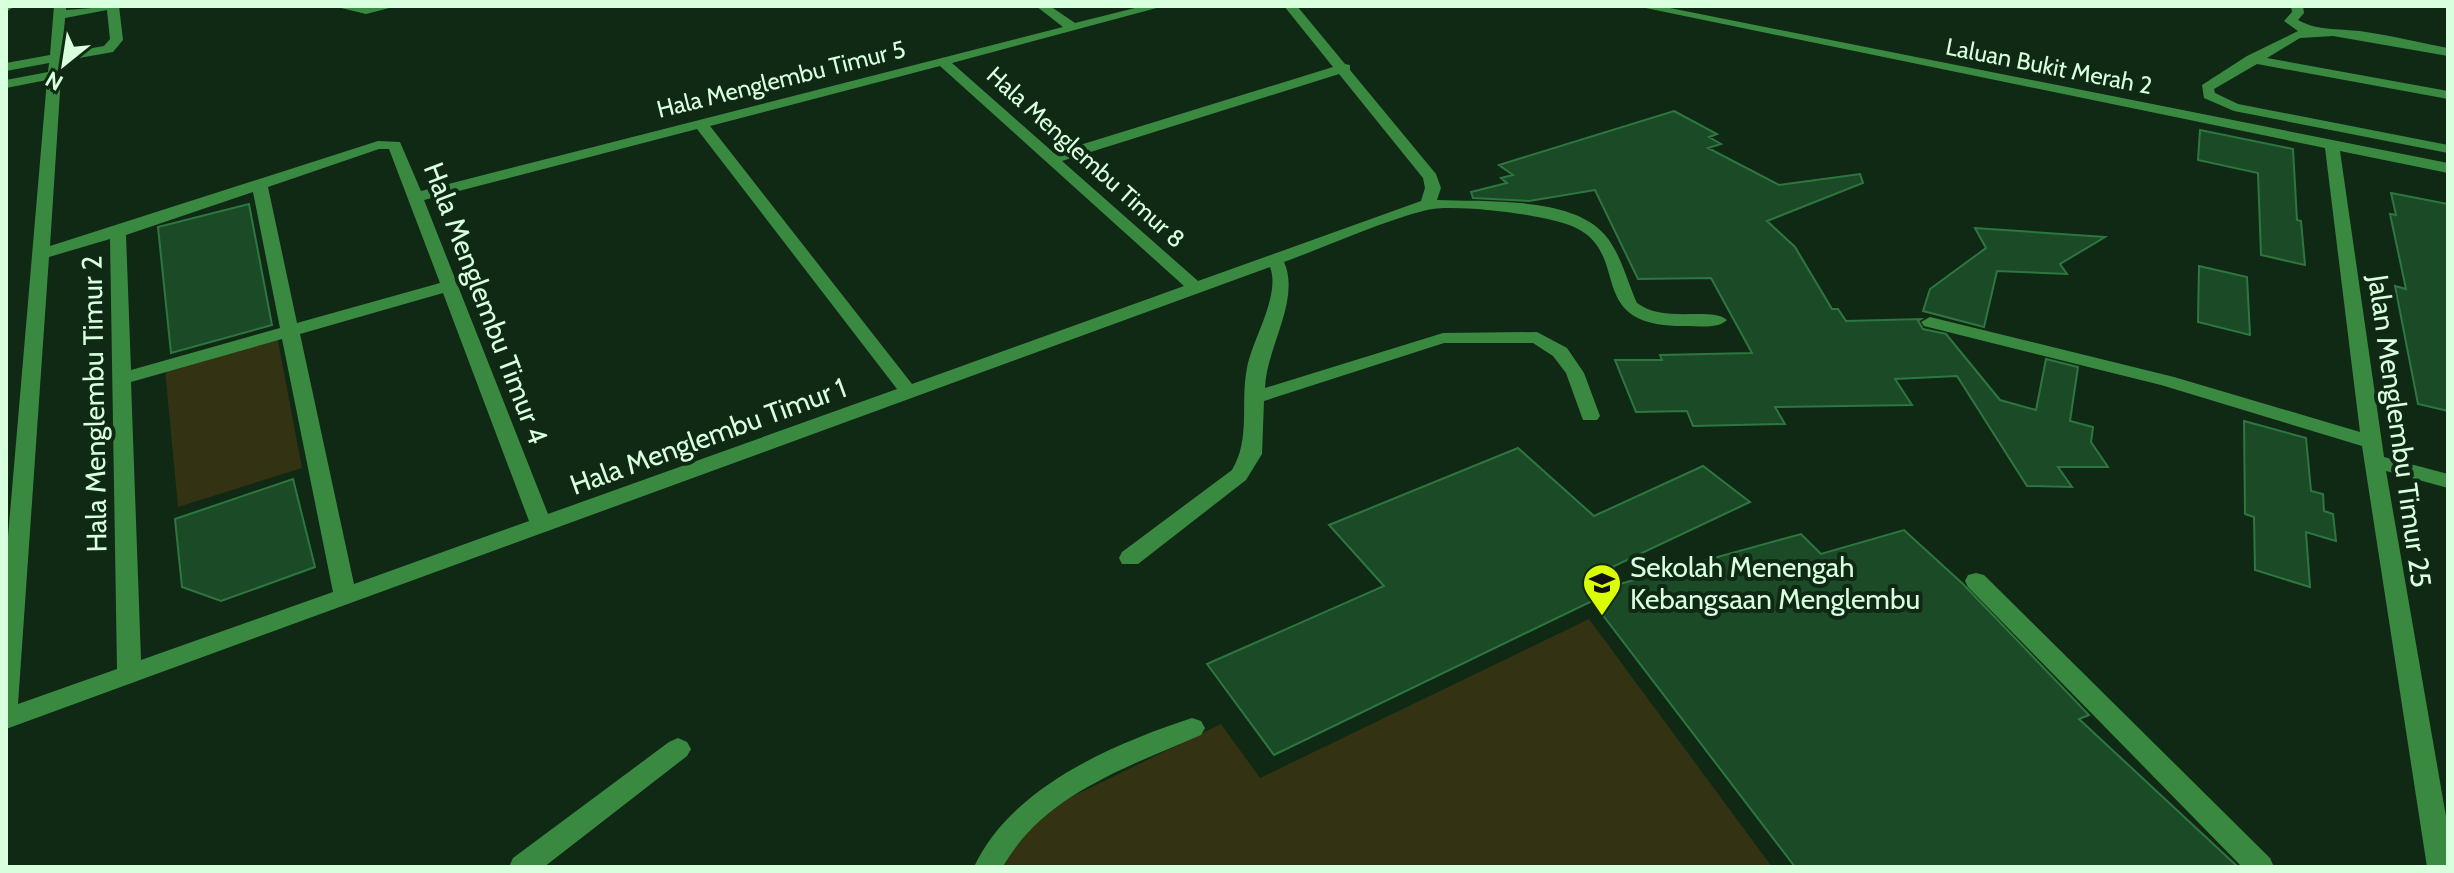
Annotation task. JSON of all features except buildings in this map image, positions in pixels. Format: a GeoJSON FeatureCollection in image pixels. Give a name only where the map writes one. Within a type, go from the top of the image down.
{"type":"FeatureCollection","features":[{"type":"Feature","properties":{"kind":"street"},"geometry":{"type":"LineString","coordinates":[[6,84],[55,67],[97,52],[115,45],[111,6],[60,10],[55,67],[40,254],[6,704]]}},
{"type":"Feature","properties":{"kind":"street"},"geometry":{"type":"LineString","coordinates":[[339,6],[366,10],[391,6]]}},
{"type":"Feature","properties":{"kind":"street"},"geometry":{"type":"LineString","coordinates":[[1042,6],[1072,27]]}},
{"type":"Feature","properties":{"kind":"street","name":"Hala Menglembu Timur 5"},"geometry":{"type":"LineString","coordinates":[[417,197],[1158,6]]}},
{"type":"Feature","properties":{"kind":"street"},"geometry":{"type":"LineString","coordinates":[[1290,6],[1345,68],[1431,177],[1433,188],[1428,204],[1556,213],[1581,222],[1599,237],[1629,306],[1638,314],[1656,319],[1718,320]]}},
{"type":"Feature","properties":{"kind":"street","name":"Laluan Bukit Merah 2"},"geometry":{"type":"LineString","coordinates":[[1642,6],[2448,168]]}},
{"type":"Feature","properties":{"kind":"street"},"geometry":{"type":"LineString","coordinates":[[2299,6],[2298,13],[2290,21],[2310,32]]}},
{"type":"Feature","properties":{"kind":"street"},"geometry":{"type":"LineString","coordinates":[[2448,52],[2337,33],[2310,32],[2296,35],[2207,88],[2209,95],[2252,111],[2448,149]]}},
{"type":"Feature","properties":{"kind":"street"},"geometry":{"type":"LineString","coordinates":[[2252,59],[2448,95]]}},
{"type":"Feature","properties":{"kind":"street","name":"Hala Menglembu Timur 8"},"geometry":{"type":"LineString","coordinates":[[942,61],[1198,290]]}},
{"type":"Feature","properties":{"kind":"street"},"geometry":{"type":"LineString","coordinates":[[6,67],[55,67]]}},
{"type":"Feature","properties":{"kind":"street"},"geometry":{"type":"LineString","coordinates":[[1052,159],[1345,68]]}},
{"type":"Feature","properties":{"kind":"street"},"geometry":{"type":"LineString","coordinates":[[699,122],[909,392]]}},
{"type":"Feature","properties":{"kind":"street","name":"Hala Menglembu Timur 2"},"geometry":{"type":"LineString","coordinates":[[129,673],[118,232],[378,145],[395,145]]}},
{"type":"Feature","properties":{"kind":"street","name":"Hala Menglembu Timur 4"},"geometry":{"type":"LineString","coordinates":[[395,145],[542,526]]}},
{"type":"Feature","properties":{"kind":"street","name":"Jalan Menglembu Timur 25"},"geometry":{"type":"LineString","coordinates":[[2332,145],[2373,451],[2441,867]]}},
{"type":"Feature","properties":{"kind":"street"},"geometry":{"type":"LineString","coordinates":[[259,183],[345,596]]}},
{"type":"Feature","properties":{"kind":"street","name":"Hala Menglembu Timur 1"},"geometry":{"type":"LineString","coordinates":[[6,719],[1276,262],[1428,204]]}},
{"type":"Feature","properties":{"kind":"street"},"geometry":{"type":"LineString","coordinates":[[40,254],[118,232]]}},
{"type":"Feature","properties":{"kind":"street"},"geometry":{"type":"LineString","coordinates":[[1130,558],[1239,475],[1252,454],[1253,398],[1259,358],[1282,276],[1276,262]]}},
{"type":"Feature","properties":{"kind":"street"},"geometry":{"type":"LineString","coordinates":[[122,379],[451,285]]}},
{"type":"Feature","properties":{"kind":"street"},"geometry":{"type":"LineString","coordinates":[[1930,322],[2167,381],[2373,451],[2448,481]]}},
{"type":"Feature","properties":{"kind":"street"},"geometry":{"type":"LineString","coordinates":[[1253,398],[1443,338],[1537,337],[1560,352],[1575,373],[1590,416]]}},
{"type":"Feature","properties":{"kind":"street"},"geometry":{"type":"LineString","coordinates":[[1976,581],[2260,867]]}},
{"type":"Feature","properties":{"kind":"street"},"geometry":{"type":"LineString","coordinates":[[988,867],[1007,835],[1044,803],[1101,768],[1192,728]]}},
{"type":"Feature","properties":{"kind":"street"},"geometry":{"type":"LineString","coordinates":[[523,867],[678,749]]}},
{"type":"Feature","properties":{"kind":"shaded area"},"geometry":{"type":"Polygon","coordinates":[[[277,336],[302,468],[178,507],[165,369],[277,336]]]}},
{"type":"Feature","properties":{"kind":"shaded area"},"geometry":{"type":"Polygon","coordinates":[[[1589,619],[1772,867],[1005,867],[1014,837],[1059,803],[1221,724],[1260,778],[1589,619]]]}},
{"type":"Feature","properties":{"kind":"place","name":"Sekolah Menengah Kebangsaan Menglembu"},"geometry":{"type":"Point","coordinates":[1602,617]}}]}
